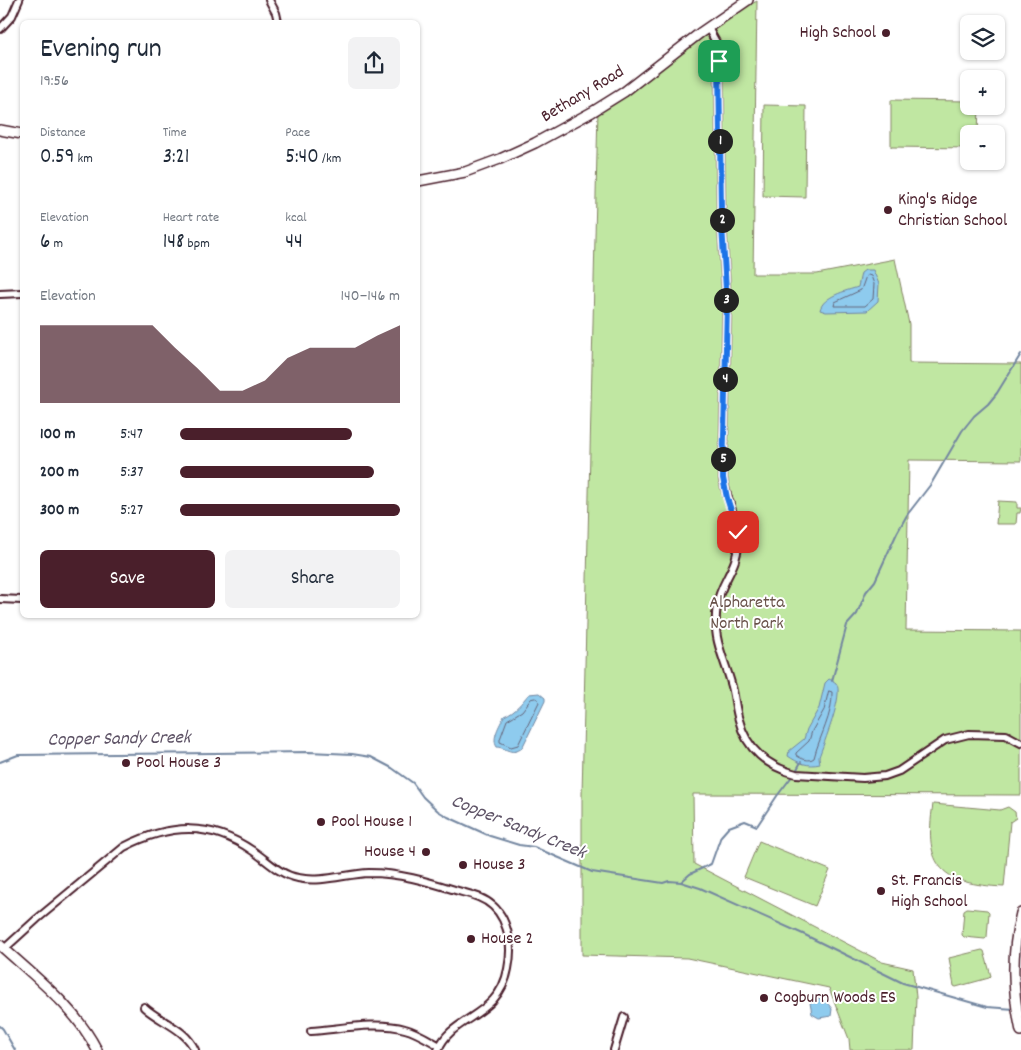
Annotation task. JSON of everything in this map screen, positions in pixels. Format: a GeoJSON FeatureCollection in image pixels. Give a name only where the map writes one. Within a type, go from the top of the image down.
{"type":"FeatureCollection","features":[{"type":"Feature","properties":{"kind":"street"},"geometry":{"type":"LineString","coordinates":[[0,29],[12,16],[19,0]]}},
{"type":"Feature","properties":{"kind":"street"},"geometry":{"type":"LineString","coordinates":[[269,0],[278,20]]}},
{"type":"Feature","properties":{"kind":"street","name":"Bethany Road"},"geometry":{"type":"LineString","coordinates":[[420,181],[465,172],[500,159],[535,143],[592,112],[624,92],[748,0]]}},
{"type":"Feature","properties":{"kind":"street"},"geometry":{"type":"LineString","coordinates":[[708,28],[717,44],[719,61],[721,210],[727,305],[723,478],[727,498],[736,523],[738,541],[735,562],[717,604],[716,632],[718,647],[728,674],[738,718],[744,734],[752,748],[762,759],[788,772],[863,778],[885,776],[899,771],[945,740],[960,735],[980,733],[1006,735],[1021,743]]}},
{"type":"Feature","properties":{"kind":"street"},"geometry":{"type":"LineString","coordinates":[[0,130],[20,134]]}},
{"type":"Feature","properties":{"kind":"street"},"geometry":{"type":"LineString","coordinates":[[0,294],[20,293]]}},
{"type":"Feature","properties":{"kind":"street"},"geometry":{"type":"LineString","coordinates":[[0,600],[20,600]]}},
{"type":"Feature","properties":{"kind":"street"},"geometry":{"type":"LineString","coordinates":[[97,1050],[82,1025],[70,1011],[2,947],[124,847],[140,838],[166,830],[180,829],[210,832],[239,842],[278,870],[296,878],[316,880],[368,874],[399,875],[476,896],[494,906],[500,914],[509,940],[510,959],[504,983],[494,1001],[452,1032],[439,1048],[406,1029],[396,1027],[378,1026],[311,1030]]}},
{"type":"Feature","properties":{"kind":"street"},"geometry":{"type":"LineString","coordinates":[[1021,913],[1015,942],[1013,978],[1015,1002],[1021,1031]]}},
{"type":"Feature","properties":{"kind":"street"},"geometry":{"type":"LineString","coordinates":[[144,1007],[154,1016],[167,1022],[185,1035],[195,1050]]}},
{"type":"Feature","properties":{"kind":"street"},"geometry":{"type":"LineString","coordinates":[[614,1050],[624,1017]]}},
{"type":"Feature","properties":{"kind":"green space","name":"Alpharetta North Park"},"geometry":{"type":"Polygon","coordinates":[[[757,1],[753,274],[817,274],[895,259],[909,324],[909,363],[1021,364],[1021,461],[909,460],[906,630],[1021,631],[1021,795],[693,794],[694,864],[882,962],[913,969],[916,997],[914,1050],[850,1050],[849,1039],[829,988],[687,958],[582,955],[582,795],[598,109],[702,32],[757,1]]]}},
{"type":"Feature","properties":{"kind":"green space"},"geometry":{"type":"Polygon","coordinates":[[[891,100],[960,101],[960,115],[979,115],[978,125],[960,125],[960,148],[891,147],[891,100]]]}},
{"type":"Feature","properties":{"kind":"green space"},"geometry":{"type":"Polygon","coordinates":[[[764,105],[806,106],[805,197],[763,196],[764,105]]]}},
{"type":"Feature","properties":{"kind":"green space"},"geometry":{"type":"Polygon","coordinates":[[[998,501],[1017,502],[1017,508],[1021,508],[1020,513],[1017,513],[1016,524],[996,524],[998,501]]]}},
{"type":"Feature","properties":{"kind":"green space"},"geometry":{"type":"Polygon","coordinates":[[[933,804],[1000,810],[1008,807],[1015,812],[1016,818],[1010,822],[1004,887],[965,882],[941,868],[935,858],[931,844],[933,804]]]}},
{"type":"Feature","properties":{"kind":"green space"},"geometry":{"type":"Polygon","coordinates":[[[759,841],[830,870],[815,906],[744,877],[759,841]]]}},
{"type":"Feature","properties":{"kind":"green space"},"geometry":{"type":"Polygon","coordinates":[[[967,908],[987,910],[989,912],[987,937],[985,939],[964,937],[962,935],[964,910],[967,908]]]}},
{"type":"Feature","properties":{"kind":"green space"},"geometry":{"type":"Polygon","coordinates":[[[984,951],[991,976],[954,986],[949,958],[984,951]]]}},
{"type":"Feature","properties":{"kind":"water"},"geometry":{"type":"Polygon","coordinates":[[[865,270],[873,270],[879,284],[878,301],[867,311],[826,312],[820,310],[822,305],[830,298],[841,292],[858,287],[861,273],[865,270]]]}},
{"type":"Feature","properties":{"kind":"water"},"geometry":{"type":"Polygon","coordinates":[[[829,679],[836,683],[838,697],[819,757],[820,764],[803,764],[788,756],[789,751],[804,739],[807,729],[819,708],[825,683],[829,679]]]}},
{"type":"Feature","properties":{"kind":"water"},"geometry":{"type":"Polygon","coordinates":[[[539,693],[545,698],[545,701],[522,748],[512,751],[497,747],[495,740],[498,727],[504,716],[521,704],[529,694],[539,693]]]}},
{"type":"Feature","properties":{"kind":"water"},"geometry":{"type":"Polygon","coordinates":[[[815,998],[823,1000],[829,1005],[832,1009],[831,1016],[819,1018],[812,1014],[810,1003],[815,998]]]}},
{"type":"Feature","properties":{"kind":"waterway"},"geometry":{"type":"LineString","coordinates":[[832,681],[847,625],[857,614],[866,592],[875,581],[907,515],[931,484],[962,431],[997,393],[1021,354]]}},
{"type":"Feature","properties":{"kind":"waterway","name":"Copper Sandy Creek"},"geometry":{"type":"LineString","coordinates":[[0,762],[18,755],[309,752],[371,757],[392,768],[413,783],[423,797],[438,811],[490,836],[519,845],[534,847],[592,872],[663,883],[669,881],[681,882],[700,888],[803,934],[903,983],[987,1007],[1014,1009]]}},
{"type":"Feature","properties":{"kind":"waterway"},"geometry":{"type":"LineString","coordinates":[[796,771],[801,762]]}},
{"type":"Feature","properties":{"kind":"waterway"},"geometry":{"type":"LineString","coordinates":[[681,882],[690,874],[711,864],[721,836],[729,827],[745,821],[757,826],[793,775]]}},
{"type":"Feature","properties":{"kind":"waterway"},"geometry":{"type":"LineString","coordinates":[[0,1026],[15,1050]]}},
{"type":"Feature","properties":{"kind":"place","name":"High School"},"geometry":{"type":"Point","coordinates":[886,33]}},
{"type":"Feature","properties":{"kind":"place","name":"King's Ridge Christian School"},"geometry":{"type":"Point","coordinates":[888,210]}},
{"type":"Feature","properties":{"kind":"place","name":"Pool House 3"},"geometry":{"type":"Point","coordinates":[126,763]}},
{"type":"Feature","properties":{"kind":"place","name":"Pool House 1"},"geometry":{"type":"Point","coordinates":[321,822]}},
{"type":"Feature","properties":{"kind":"place","name":"House 4"},"geometry":{"type":"Point","coordinates":[426,852]}},
{"type":"Feature","properties":{"kind":"place","name":"House 3"},"geometry":{"type":"Point","coordinates":[463,865]}},
{"type":"Feature","properties":{"kind":"place","name":"St. Francis High School"},"geometry":{"type":"Point","coordinates":[881,891]}},
{"type":"Feature","properties":{"kind":"place","name":"House 2"},"geometry":{"type":"Point","coordinates":[471,939]}},
{"type":"Feature","properties":{"kind":"place","name":"Cogburn Woods ES"},"geometry":{"type":"Point","coordinates":[764,998]}},
{"type":"Feature","properties":{"kind":"route"},"geometry":{"type":"LineString","coordinates":[[719,61],[721,210],[727,305],[723,478],[738,532]]}}]}
